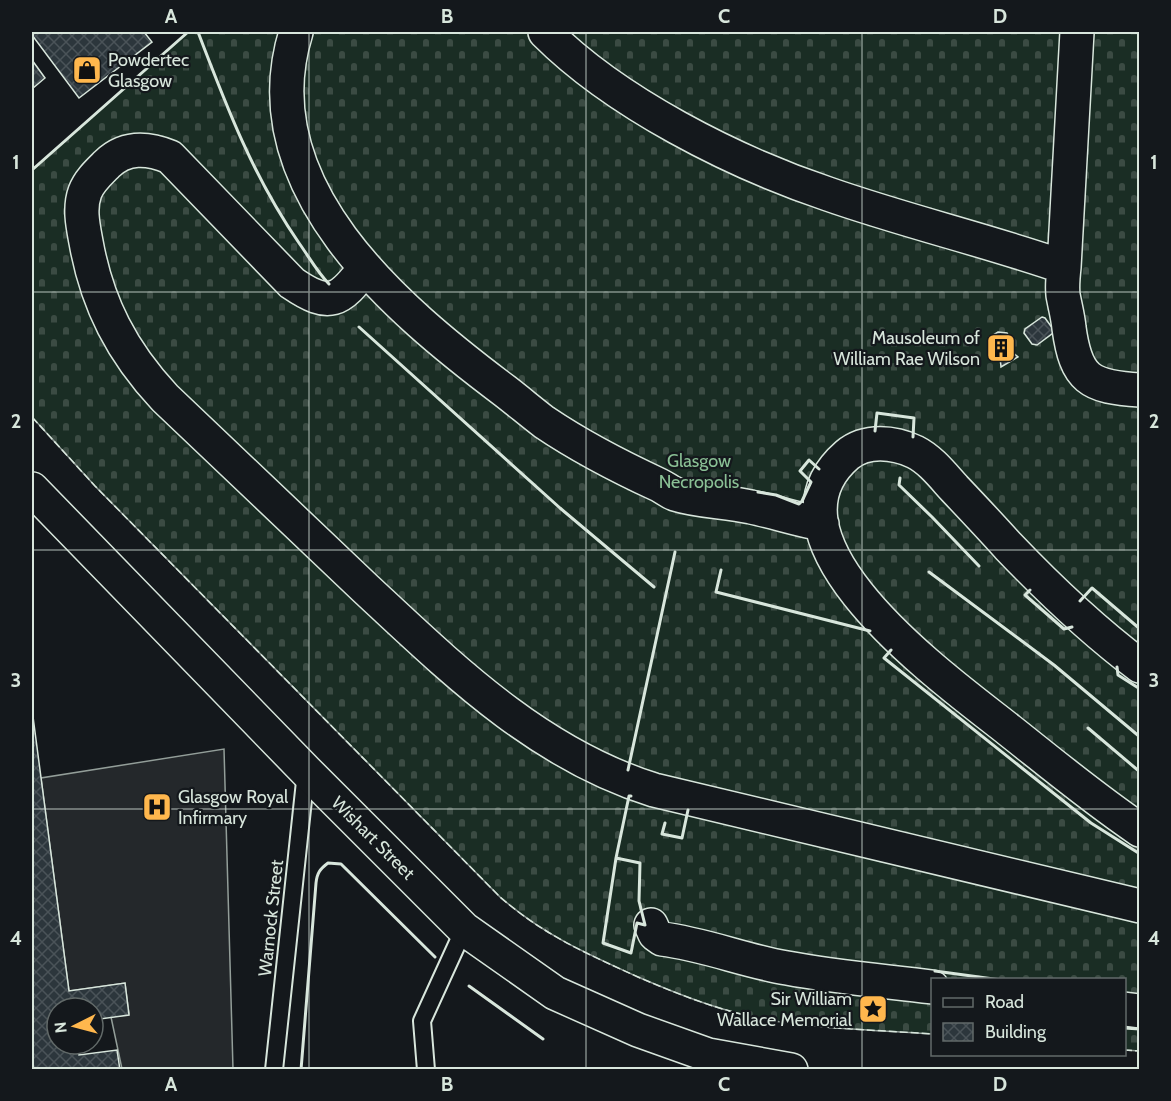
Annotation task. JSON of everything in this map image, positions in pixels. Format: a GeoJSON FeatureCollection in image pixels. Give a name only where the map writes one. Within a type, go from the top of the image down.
{"type":"FeatureCollection","features":[{"type":"Feature","properties":{"kind":"street"},"geometry":{"type":"LineString","coordinates":[[296,32],[287,71],[286,95],[294,144],[314,196],[365,268],[410,314],[544,422],[608,460],[674,494],[749,506],[776,512],[793,519],[822,524]]}},
{"type":"Feature","properties":{"kind":"street"},"geometry":{"type":"LineString","coordinates":[[545,32],[612,87],[667,121],[734,156],[827,194],[1064,267]]}},
{"type":"Feature","properties":{"kind":"street"},"geometry":{"type":"LineString","coordinates":[[1077,32],[1063,294],[1071,348],[1076,362],[1090,380],[1115,389],[1140,390]]}},
{"type":"Feature","properties":{"kind":"street"},"geometry":{"type":"LineString","coordinates":[[365,268],[349,289],[334,298],[313,295],[301,290],[170,157],[147,150],[122,153],[99,171],[85,191],[82,202],[82,220],[96,285],[117,334],[147,379],[289,517],[461,677],[523,724],[601,770],[654,790],[1140,906]]}},
{"type":"Feature","properties":{"kind":"street"},"geometry":{"type":"LineString","coordinates":[[1140,666],[1039,579],[940,472],[917,453],[877,443],[864,445],[839,462],[824,485],[820,510],[826,539],[846,577],[873,613],[952,685],[1140,830]]}},
{"type":"Feature","properties":{"kind":"street","name":"Wishart Street"},"geometry":{"type":"LineString","coordinates":[[32,489],[306,771],[464,929],[555,993],[638,1030],[708,1055],[791,1070]]}},
{"type":"Feature","properties":{"kind":"street"},"geometry":{"type":"LineString","coordinates":[[651,925],[655,934],[662,939],[740,958],[828,975],[931,987]]}},
{"type":"Feature","properties":{"kind":"lane","name":"Warnock Street"},"geometry":{"type":"LineString","coordinates":[[274,1070],[306,771]]}},
{"type":"Feature","properties":{"kind":"lane"},"geometry":{"type":"LineString","coordinates":[[426,1070],[422,1021],[464,929]]}},
{"type":"Feature","properties":{"kind":"green space","name":"Glasgow Necropolis"},"geometry":{"type":"Polygon","coordinates":[[[188,32],[1139,32],[1139,1051],[1126,1050],[1126,978],[931,978],[931,1034],[809,1025],[751,1017],[686,996],[600,960],[549,933],[516,910],[500,897],[95,486],[32,417],[32,170],[188,32]]]}},
{"type":"Feature","properties":{"kind":"shaded area"},"geometry":{"type":"Polygon","coordinates":[[[224,749],[233,1069],[122,1069],[111,1017],[129,1014],[125,983],[69,991],[41,778],[224,749]]]}},
{"type":"Feature","properties":{"kind":"building","name":"Powdertec Glasgow"},"geometry":{"type":"Polygon","coordinates":[[[32,32],[144,32],[152,42],[79,98],[32,32]]]}},
{"type":"Feature","properties":{"kind":"building"},"geometry":{"type":"Polygon","coordinates":[[[32,60],[45,78],[32,89],[32,60]]]}},
{"type":"Feature","properties":{"kind":"building"},"geometry":{"type":"Polygon","coordinates":[[[1042,317],[1053,329],[1053,333],[1037,345],[1032,344],[1024,333],[1025,329],[1042,317]]]}},
{"type":"Feature","properties":{"kind":"building","name":"Mausoleum of William Rae Wilson"},"geometry":{"type":"Polygon","coordinates":[[[998,332],[1007,333],[1013,343],[1011,351],[1018,357],[1001,367],[1000,357],[992,354],[988,345],[990,337],[998,332]]]}},
{"type":"Feature","properties":{"kind":"building"},"geometry":{"type":"Polygon","coordinates":[[[32,709],[69,991],[125,983],[129,1015],[105,1018],[105,996],[45,996],[45,1056],[105,1056],[105,1052],[117,1050],[120,1070],[32,1070],[32,709]]]}},
{"type":"Feature","properties":{"kind":"fence"},"geometry":{"type":"LineString","coordinates":[[32,417],[95,486],[500,897],[549,933],[638,977],[718,1008],[768,1020],[809,1025],[931,1034]]}},
{"type":"Feature","properties":{"kind":"fence"},"geometry":{"type":"LineString","coordinates":[[1126,1050],[1140,1051]]}},
{"type":"Feature","properties":{"kind":"wall"},"geometry":{"type":"LineString","coordinates":[[32,170],[188,32]]}},
{"type":"Feature","properties":{"kind":"wall"},"geometry":{"type":"LineString","coordinates":[[198,32],[254,167],[283,218],[329,284]]}},
{"type":"Feature","properties":{"kind":"wall"},"geometry":{"type":"LineString","coordinates":[[359,327],[560,508],[654,587]]}},
{"type":"Feature","properties":{"kind":"wall"},"geometry":{"type":"LineString","coordinates":[[875,431],[877,413],[914,418],[913,437]]}},
{"type":"Feature","properties":{"kind":"wall"},"geometry":{"type":"LineString","coordinates":[[758,492],[776,495],[799,504],[811,482],[800,471],[809,460],[819,469]]}},
{"type":"Feature","properties":{"kind":"wall"},"geometry":{"type":"LineString","coordinates":[[900,478],[899,485],[979,566]]}},
{"type":"Feature","properties":{"kind":"wall"},"geometry":{"type":"LineString","coordinates":[[628,770],[675,552]]}},
{"type":"Feature","properties":{"kind":"wall"},"geometry":{"type":"LineString","coordinates":[[721,570],[716,592],[870,631]]}},
{"type":"Feature","properties":{"kind":"wall"},"geometry":{"type":"LineString","coordinates":[[929,572],[1054,665],[1140,737]]}},
{"type":"Feature","properties":{"kind":"wall"},"geometry":{"type":"LineString","coordinates":[[1080,601],[1092,588],[1140,629]]}},
{"type":"Feature","properties":{"kind":"wall"},"geometry":{"type":"LineString","coordinates":[[1030,590],[1025,595],[1064,629],[1072,627]]}},
{"type":"Feature","properties":{"kind":"wall"},"geometry":{"type":"LineString","coordinates":[[891,650],[884,658],[1091,823],[1140,854]]}},
{"type":"Feature","properties":{"kind":"wall"},"geometry":{"type":"LineString","coordinates":[[1117,667],[1118,675],[1140,689]]}},
{"type":"Feature","properties":{"kind":"wall"},"geometry":{"type":"LineString","coordinates":[[1088,728],[1140,772]]}},
{"type":"Feature","properties":{"kind":"wall"},"geometry":{"type":"LineString","coordinates":[[616,858],[629,796],[631,796]]}},
{"type":"Feature","properties":{"kind":"wall"},"geometry":{"type":"LineString","coordinates":[[665,823],[662,834],[682,838],[688,810]]}},
{"type":"Feature","properties":{"kind":"wall"},"geometry":{"type":"LineString","coordinates":[[616,858],[640,863],[639,901],[645,925],[637,923],[631,953],[603,943],[616,858]]}},
{"type":"Feature","properties":{"kind":"wall"},"geometry":{"type":"LineString","coordinates":[[301,1070],[316,883],[318,874],[325,865],[328,863],[341,864],[435,957]]}},
{"type":"Feature","properties":{"kind":"wall"},"geometry":{"type":"LineString","coordinates":[[935,971],[986,978]]}},
{"type":"Feature","properties":{"kind":"wall"},"geometry":{"type":"LineString","coordinates":[[469,986],[543,1039]]}},
{"type":"Feature","properties":{"kind":"wall"},"geometry":{"type":"LineString","coordinates":[[1126,1028],[1140,1029]]}},
{"type":"Feature","properties":{"kind":"place","name":"Powdertec Glasgow"},"geometry":{"type":"Point","coordinates":[87,70]}},
{"type":"Feature","properties":{"kind":"place","name":"Mausoleum of William Rae Wilson"},"geometry":{"type":"Point","coordinates":[1001,348]}},
{"type":"Feature","properties":{"kind":"place","name":"Glasgow Royal Infirmary"},"geometry":{"type":"Point","coordinates":[157,807]}},
{"type":"Feature","properties":{"kind":"place","name":"Sir William Wallace Memorial"},"geometry":{"type":"Point","coordinates":[873,1009]}}]}
